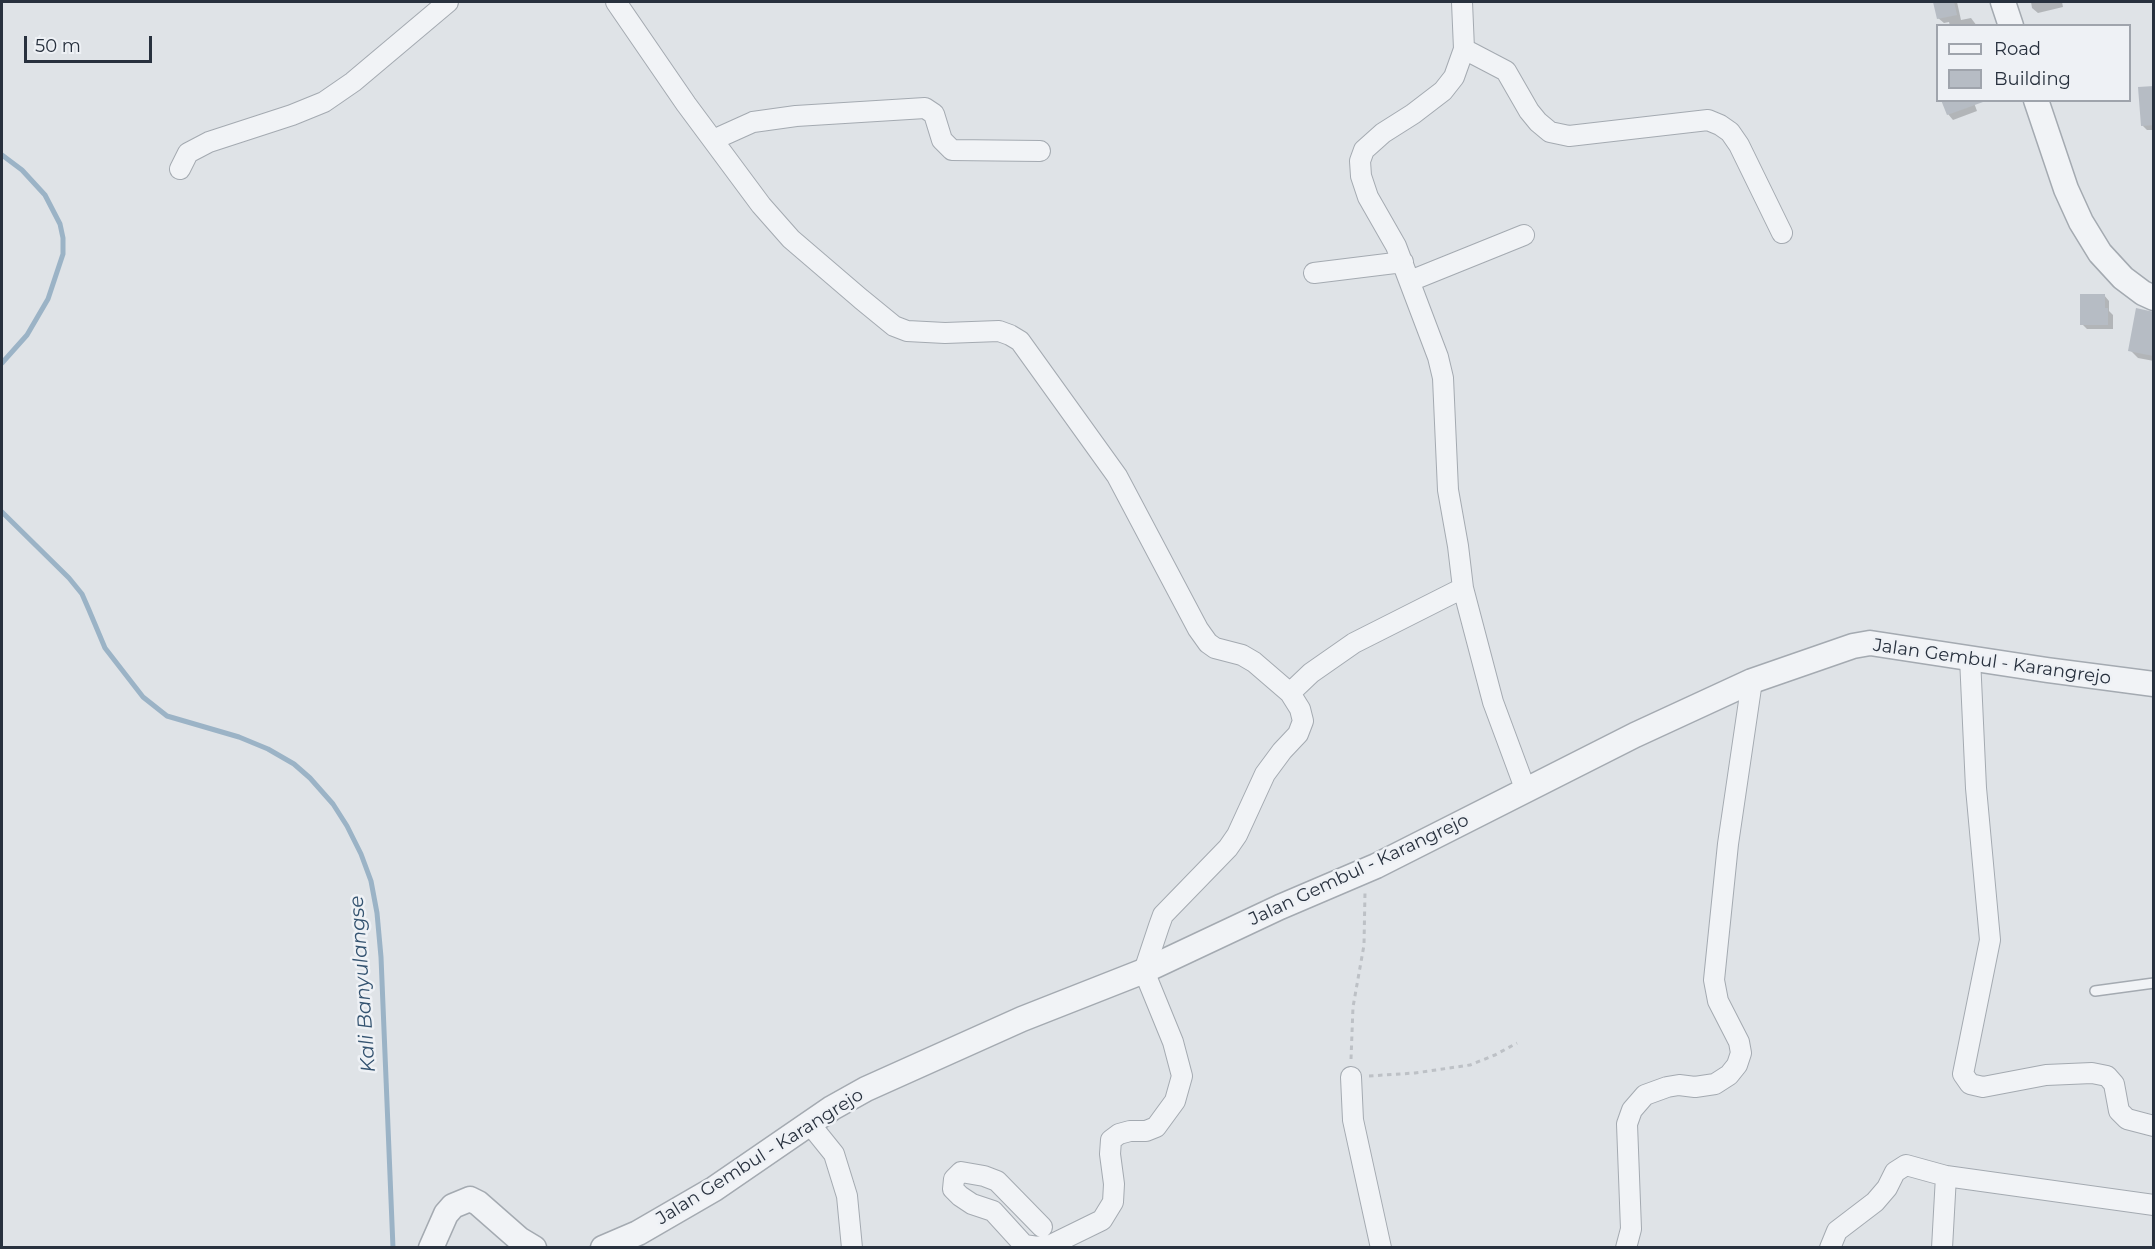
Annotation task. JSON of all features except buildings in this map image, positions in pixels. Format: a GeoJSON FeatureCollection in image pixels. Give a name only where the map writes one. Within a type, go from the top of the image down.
{"type":"FeatureCollection","features":[{"type":"Feature","properties":{"kind":"street"},"geometry":{"type":"LineString","coordinates":[[180,169],[188,153],[209,142],[324,102],[353,82],[448,2]]}},
{"type":"Feature","properties":{"kind":"street"},"geometry":{"type":"LineString","coordinates":[[616,2],[686,104],[761,205],[791,239],[894,326],[907,331],[945,333],[999,331],[1020,341],[1117,476],[1198,629],[1208,643],[1215,648],[1242,655],[1254,662],[1290,693],[1300,709],[1303,721],[1298,734],[1265,774],[1246,818],[1228,848],[1163,915],[1144,970],[1173,1042],[1182,1076],[1175,1101],[1156,1127],[1146,1131],[1119,1134],[1111,1140],[1113,1202],[1102,1220],[1051,1245],[1038,1247],[1024,1245],[993,1211],[972,1204],[960,1196],[953,1189],[954,1179],[961,1172],[997,1181],[1042,1227]]}},
{"type":"Feature","properties":{"kind":"street"},"geometry":{"type":"LineString","coordinates":[[1462,2],[1464,49],[1454,77],[1443,91],[1383,133],[1364,150],[1360,161],[1361,176],[1368,197],[1389,232],[1403,262],[1438,357],[1443,378],[1445,467],[1463,588],[1493,702],[1526,791]]}},
{"type":"Feature","properties":{"kind":"street"},"geometry":{"type":"LineString","coordinates":[[2003,2],[2010,24]]}},
{"type":"Feature","properties":{"kind":"street"},"geometry":{"type":"LineString","coordinates":[[1464,49],[1506,71],[1529,111],[1550,132],[1569,136],[1708,120],[1719,125],[1730,132],[1738,145],[1782,233]]}},
{"type":"Feature","properties":{"kind":"street"},"geometry":{"type":"LineString","coordinates":[[2037,102],[2066,189],[2081,222],[2100,254],[2123,278],[2154,298]]}},
{"type":"Feature","properties":{"kind":"street"},"geometry":{"type":"LineString","coordinates":[[713,140],[753,122],[764,120],[925,108],[934,114],[942,140],[952,150],[1040,151]]}},
{"type":"Feature","properties":{"kind":"street"},"geometry":{"type":"LineString","coordinates":[[1410,281],[1524,235]]}},
{"type":"Feature","properties":{"kind":"street"},"geometry":{"type":"LineString","coordinates":[[1314,273],[1403,262]]}},
{"type":"Feature","properties":{"kind":"street"},"geometry":{"type":"LineString","coordinates":[[1290,693],[1311,673],[1354,643],[1463,588]]}},
{"type":"Feature","properties":{"kind":"street","name":"Jalan Gembul - Karangrejo"},"geometry":{"type":"LineString","coordinates":[[603,1248],[638,1233],[714,1190],[809,1123],[846,1100],[903,1071],[1022,1019],[1144,970],[1280,907],[1376,866],[1635,735],[1752,681],[1853,646],[1870,643],[2154,684]]}},
{"type":"Feature","properties":{"kind":"street"},"geometry":{"type":"LineString","coordinates":[[1970,658],[1976,788],[1990,940],[1963,1074],[1970,1084],[1983,1087],[2046,1075],[2092,1073],[2107,1076],[2114,1084],[2119,1111],[2127,1119],[2154,1126]]}},
{"type":"Feature","properties":{"kind":"street"},"geometry":{"type":"LineString","coordinates":[[1626,1248],[1631,1230],[1627,1124],[1632,1110],[1645,1095],[1666,1086],[1679,1085],[1695,1088],[1715,1084],[1729,1075],[1737,1065],[1741,1053],[1740,1042],[1718,1001],[1714,980],[1728,844],[1752,681]]}},
{"type":"Feature","properties":{"kind":"street"},"geometry":{"type":"LineString","coordinates":[[1351,1077],[1353,1120],[1381,1248]]}},
{"type":"Feature","properties":{"kind":"street"},"geometry":{"type":"LineString","coordinates":[[809,1123],[834,1154],[847,1196],[852,1248]]}},
{"type":"Feature","properties":{"kind":"street"},"geometry":{"type":"LineString","coordinates":[[1830,1248],[1837,1231],[1875,1202],[1887,1188],[1895,1172],[1906,1165],[1946,1176],[2154,1205]]}},
{"type":"Feature","properties":{"kind":"street"},"geometry":{"type":"LineString","coordinates":[[1942,1248],[1946,1176]]}},
{"type":"Feature","properties":{"kind":"street"},"geometry":{"type":"LineString","coordinates":[[431,1248],[446,1214],[453,1206],[470,1199],[478,1203],[519,1239],[534,1248]]}},
{"type":"Feature","properties":{"kind":"lane"},"geometry":{"type":"LineString","coordinates":[[2095,991],[2154,983]]}},
{"type":"Feature","properties":{"kind":"path"},"geometry":{"type":"LineString","coordinates":[[1376,866],[1366,886],[1364,899],[1365,937],[1352,1016],[1351,1077],[1415,1073],[1470,1065],[1517,1043]]}},
{"type":"Feature","properties":{"kind":"waterway","name":"Kali Banyulangse"},"geometry":{"type":"LineString","coordinates":[[2,155],[22,170],[45,195],[60,224],[63,238],[63,254],[48,299],[27,335],[2,363]]}},
{"type":"Feature","properties":{"kind":"waterway","name":"Kali Banyulangse"},"geometry":{"type":"LineString","coordinates":[[2,512],[69,578],[82,594],[105,648],[143,697],[167,716],[239,737],[268,749],[294,764],[333,804],[347,826],[371,881],[377,913],[381,957],[393,1248]]}}]}
